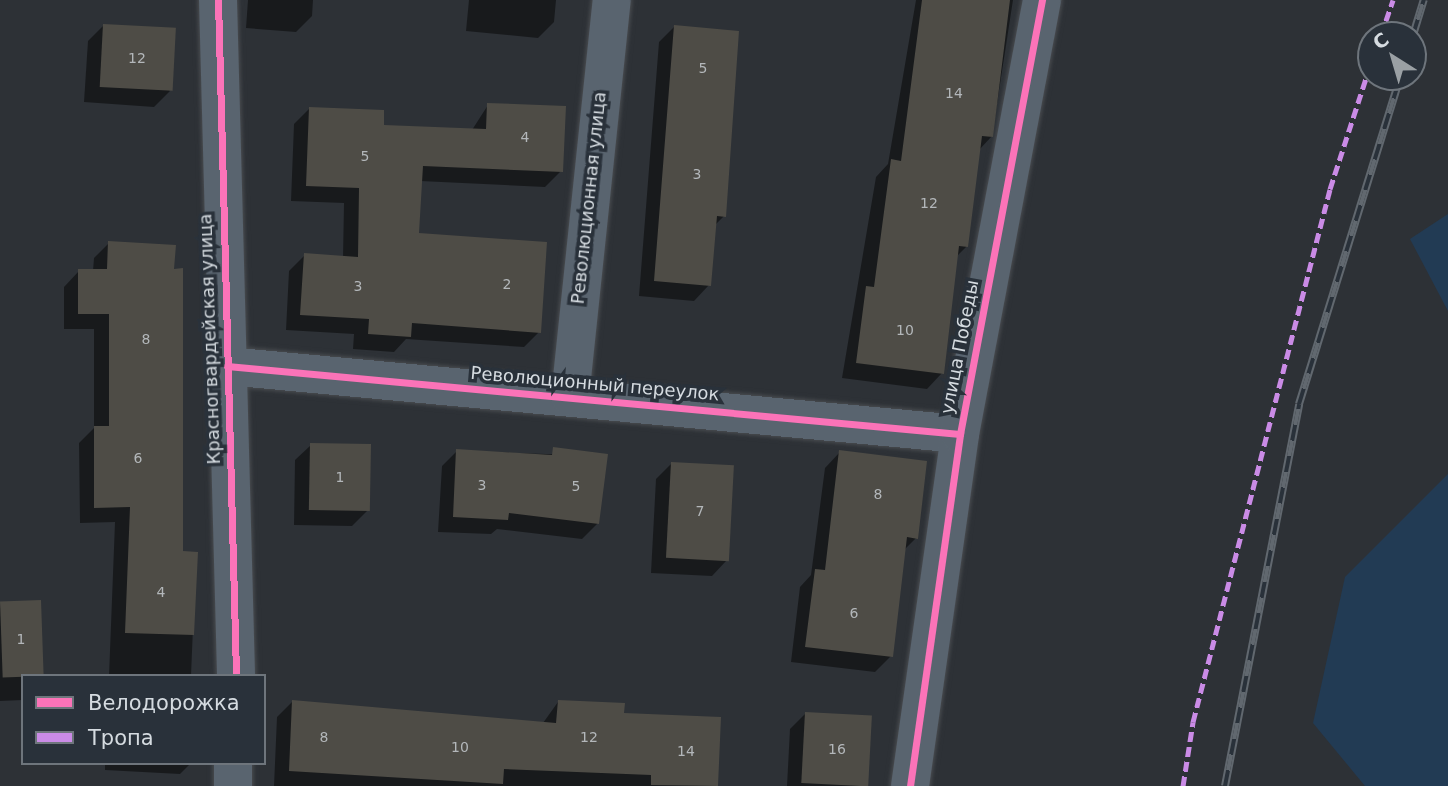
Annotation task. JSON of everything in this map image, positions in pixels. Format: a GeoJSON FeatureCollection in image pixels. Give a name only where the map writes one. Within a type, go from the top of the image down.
{"type":"FeatureCollection","features":[{"type":"Feature","properties":{"kind":"street","name":"Красногвардейская улица"},"geometry":{"type":"LineString","coordinates":[[218,0],[236,674]]}},
{"type":"Feature","properties":{"kind":"street","name":"Революционная улица"},"geometry":{"type":"LineString","coordinates":[[570,397],[612,0]]}},
{"type":"Feature","properties":{"kind":"street","name":"улица Победы"},"geometry":{"type":"LineString","coordinates":[[910,786],[960,434],[1042,0]]}},
{"type":"Feature","properties":{"kind":"street","name":"Революционный переулок"},"geometry":{"type":"LineString","coordinates":[[227,366],[960,434]]}},
{"type":"Feature","properties":{"kind":"street"},"geometry":{"type":"LineString","coordinates":[[233,765],[233,786]]}},
{"type":"Feature","properties":{"kind":"shaded area"},"geometry":{"type":"Polygon","coordinates":[[[1448,214],[1448,311],[1410,239],[1448,214]]]}},
{"type":"Feature","properties":{"kind":"shaded area"},"geometry":{"type":"Polygon","coordinates":[[[1448,474],[1448,786],[1365,786],[1313,723],[1345,577],[1448,474]]]}},
{"type":"Feature","properties":{"kind":"building"},"geometry":{"type":"Polygon","coordinates":[[[922,0],[1010,0],[993,137],[982,136],[968,247],[959,246],[944,374],[856,363],[866,286],[874,287],[891,159],[901,161],[922,0]]]}},
{"type":"Feature","properties":{"kind":"building"},"geometry":{"type":"Polygon","coordinates":[[[103,24],[176,28],[173,91],[100,87],[103,24]]]}},
{"type":"Feature","properties":{"kind":"building"},"geometry":{"type":"Polygon","coordinates":[[[674,25],[739,31],[726,217],[717,216],[711,286],[654,281],[674,25]]]}},
{"type":"Feature","properties":{"kind":"building"},"geometry":{"type":"Polygon","coordinates":[[[487,103],[566,106],[563,172],[423,166],[419,233],[547,242],[541,333],[412,323],[411,337],[368,334],[369,319],[300,315],[304,253],[358,257],[359,188],[306,186],[309,107],[384,110],[384,125],[486,129],[487,103]]]}},
{"type":"Feature","properties":{"kind":"building"},"geometry":{"type":"Polygon","coordinates":[[[108,241],[176,245],[174,269],[183,268],[183,551],[198,552],[194,635],[125,633],[130,507],[94,508],[94,426],[109,426],[109,314],[78,314],[78,269],[107,269],[108,241]]]}},
{"type":"Feature","properties":{"kind":"building"},"geometry":{"type":"Polygon","coordinates":[[[310,443],[371,444],[370,511],[309,510],[310,443]]]}},
{"type":"Feature","properties":{"kind":"building"},"geometry":{"type":"Polygon","coordinates":[[[553,447],[608,454],[599,524],[509,513],[508,520],[453,517],[456,449],[552,455],[553,447]]]}},
{"type":"Feature","properties":{"kind":"building"},"geometry":{"type":"Polygon","coordinates":[[[839,450],[927,461],[918,539],[907,537],[893,657],[805,647],[815,569],[825,570],[839,450]]]}},
{"type":"Feature","properties":{"kind":"building"},"geometry":{"type":"Polygon","coordinates":[[[671,462],[734,465],[729,561],[666,558],[671,462]]]}},
{"type":"Feature","properties":{"kind":"building"},"geometry":{"type":"Polygon","coordinates":[[[41,600],[44,674],[3,677],[0,601],[41,600]]]}},
{"type":"Feature","properties":{"kind":"building"},"geometry":{"type":"Polygon","coordinates":[[[292,700],[556,723],[558,700],[625,703],[624,713],[721,717],[718,786],[651,785],[651,775],[504,769],[503,784],[289,771],[292,700]]]}},
{"type":"Feature","properties":{"kind":"building"},"geometry":{"type":"Polygon","coordinates":[[[805,712],[872,716],[868,786],[801,783],[805,712]]]}},
{"type":"Feature","properties":{"kind":"railway"},"geometry":{"type":"LineString","coordinates":[[1417,21],[1424,0]]}},
{"type":"Feature","properties":{"kind":"railway"},"geometry":{"type":"LineString","coordinates":[[1225,786],[1299,404],[1396,91]]}},
{"type":"Feature","properties":{"kind":"marked path"},"geometry":{"type":"LineString","coordinates":[[1386,21],[1393,0]]}},
{"type":"Feature","properties":{"kind":"marked path"},"geometry":{"type":"LineString","coordinates":[[1183,786],[1193,722],[1330,189],[1362,91]]}},
{"type":"Feature","properties":{"kind":"cycle path"},"geometry":{"type":"LineString","coordinates":[[218,0],[236,674]]}},
{"type":"Feature","properties":{"kind":"cycle path"},"geometry":{"type":"LineString","coordinates":[[910,786],[960,434],[1042,0]]}},
{"type":"Feature","properties":{"kind":"cycle path"},"geometry":{"type":"LineString","coordinates":[[227,366],[960,434]]}}]}
